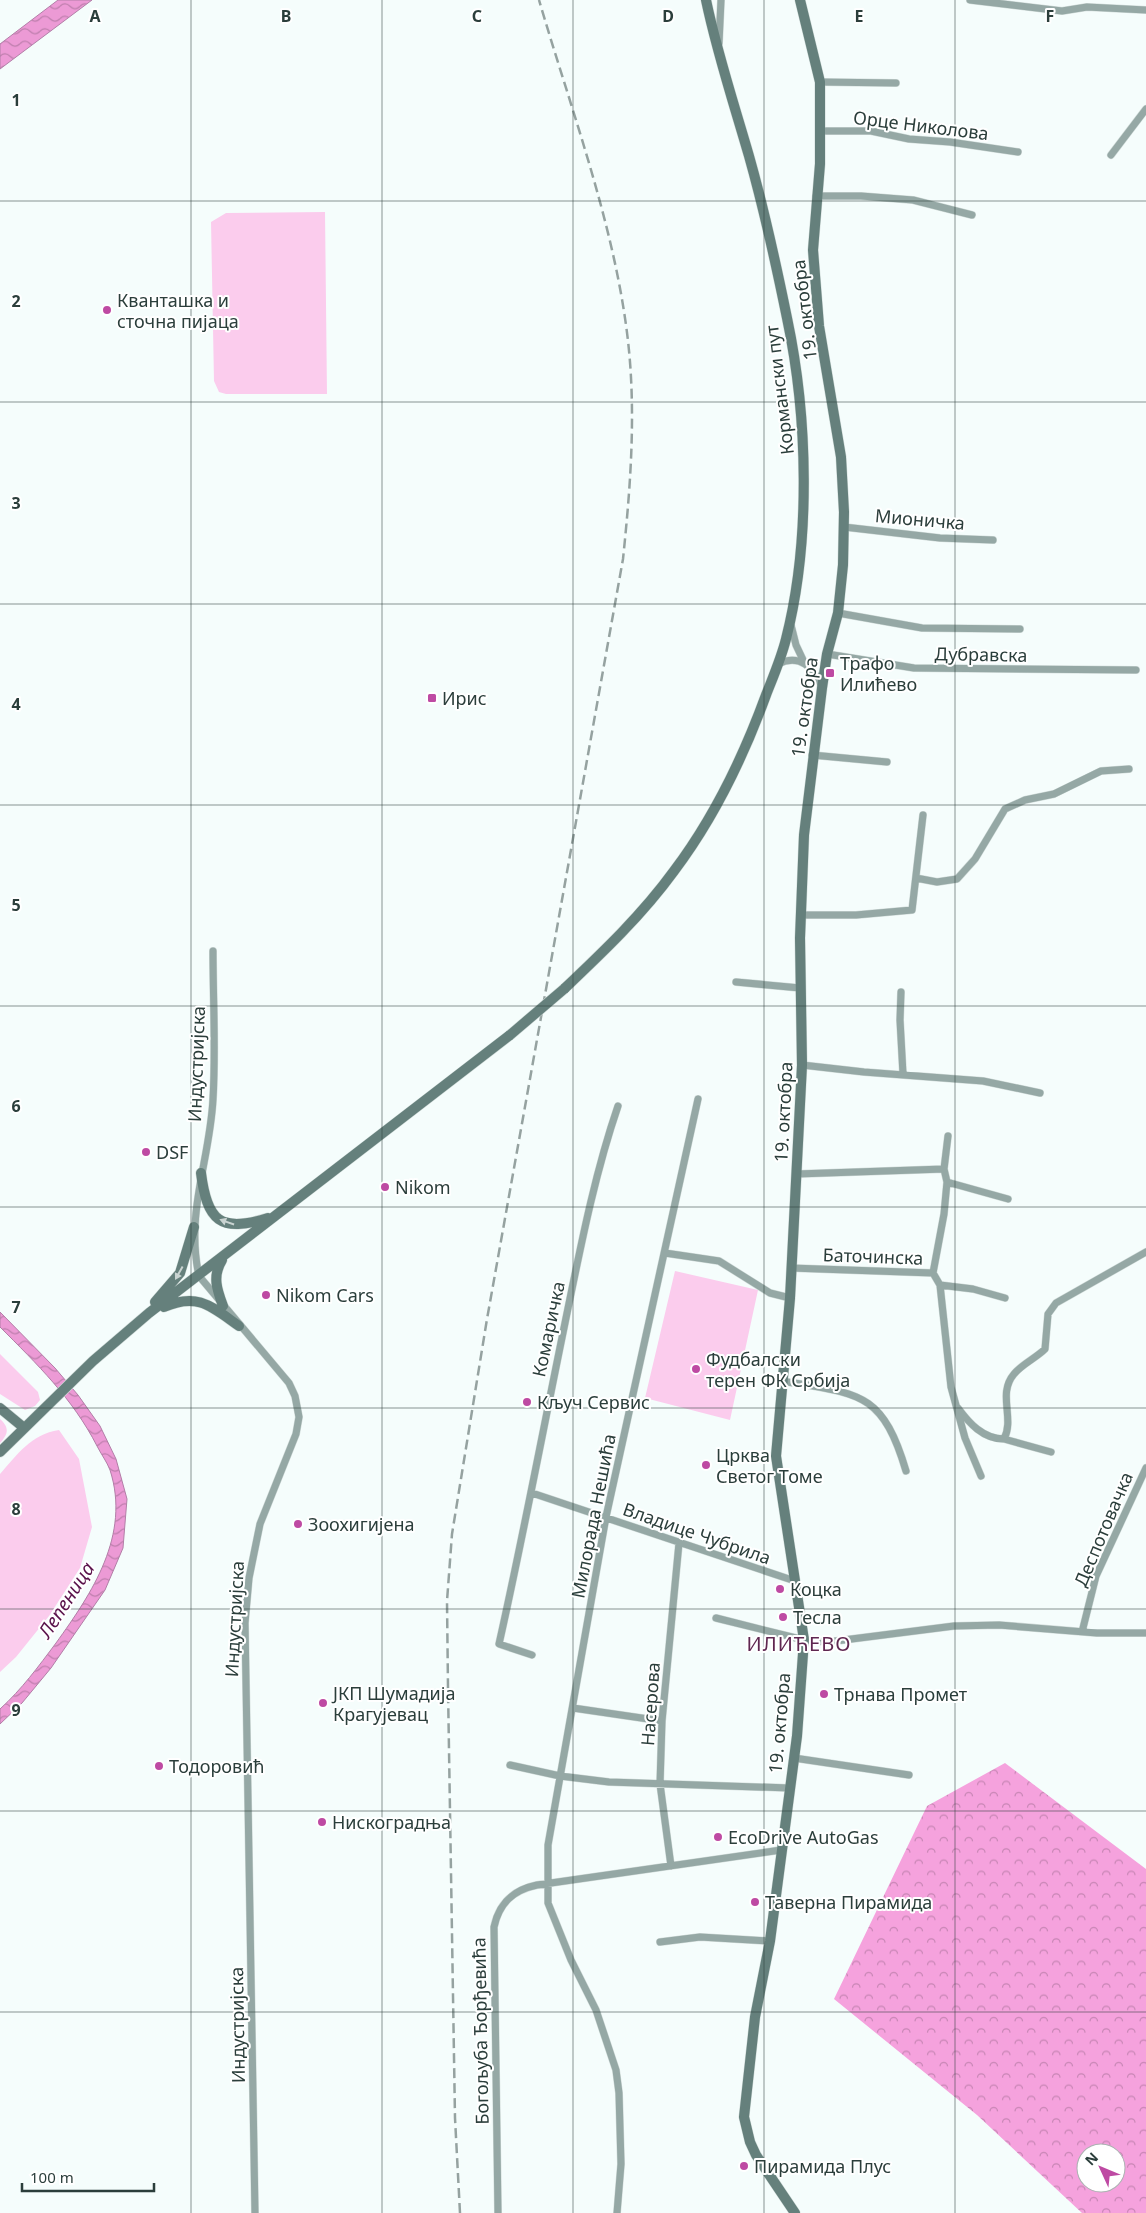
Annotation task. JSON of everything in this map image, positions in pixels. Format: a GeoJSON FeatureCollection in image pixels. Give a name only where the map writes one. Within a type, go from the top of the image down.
{"type":"FeatureCollection","features":[{"type":"Feature","properties":{"kind":"street","name":"Кормански пут"},"geometry":{"type":"LineString","coordinates":[[149,1313],[510,1035],[564,989],[640,913],[674,872],[703,830],[738,764],[778,664],[790,619],[799,556],[804,475],[802,431],[788,320],[750,159],[718,50],[706,0]]}},
{"type":"Feature","properties":{"kind":"street"},"geometry":{"type":"LineString","coordinates":[[718,50],[721,0]]}},
{"type":"Feature","properties":{"kind":"street","name":"19. октобра"},"geometry":{"type":"LineString","coordinates":[[795,2213],[756,2155],[750,2142],[744,2117],[755,2018],[770,1941],[794,1758],[804,1640],[776,1456],[790,1298],[790,1268],[802,1065],[800,988],[804,835],[812,755],[827,658],[838,614],[843,565],[844,527],[841,457],[819,326],[813,250],[820,164],[820,82],[800,0]]}},
{"type":"Feature","properties":{"kind":"street"},"geometry":{"type":"LineString","coordinates":[[970,0],[1062,10],[1087,7],[1146,10]]}},
{"type":"Feature","properties":{"kind":"street"},"geometry":{"type":"LineString","coordinates":[[1087,7],[1091,0]]}},
{"type":"Feature","properties":{"kind":"street"},"geometry":{"type":"LineString","coordinates":[[820,82],[896,83]]}},
{"type":"Feature","properties":{"kind":"street"},"geometry":{"type":"LineString","coordinates":[[1111,155],[1146,110]]}},
{"type":"Feature","properties":{"kind":"street","name":"Орце Николова"},"geometry":{"type":"LineString","coordinates":[[820,130],[871,131],[909,139],[950,142],[1018,152]]}},
{"type":"Feature","properties":{"kind":"street"},"geometry":{"type":"LineString","coordinates":[[816,196],[861,196],[913,200],[972,215]]}},
{"type":"Feature","properties":{"kind":"street","name":"Мионичка"},"geometry":{"type":"LineString","coordinates":[[844,527],[940,538],[993,540]]}},
{"type":"Feature","properties":{"kind":"street"},"geometry":{"type":"LineString","coordinates":[[838,614],[922,628],[1020,629]]}},
{"type":"Feature","properties":{"kind":"street"},"geometry":{"type":"LineString","coordinates":[[790,619],[796,645],[804,662],[812,669],[822,688]]}},
{"type":"Feature","properties":{"kind":"street"},"geometry":{"type":"LineString","coordinates":[[812,669],[819,668],[827,658]]}},
{"type":"Feature","properties":{"kind":"street","name":"Дубравска"},"geometry":{"type":"LineString","coordinates":[[827,658],[914,668],[1136,670]]}},
{"type":"Feature","properties":{"kind":"street"},"geometry":{"type":"LineString","coordinates":[[778,664],[786,660],[804,662]]}},
{"type":"Feature","properties":{"kind":"street"},"geometry":{"type":"LineString","coordinates":[[812,755],[887,762]]}},
{"type":"Feature","properties":{"kind":"street"},"geometry":{"type":"LineString","coordinates":[[916,878],[936,882],[958,879],[975,859],[1005,809],[1026,800],[1054,794],[1102,771],[1129,769]]}},
{"type":"Feature","properties":{"kind":"street"},"geometry":{"type":"LineString","coordinates":[[801,914],[856,915],[912,910],[923,815]]}},
{"type":"Feature","properties":{"kind":"street","name":"Индустријска"},"geometry":{"type":"LineString","coordinates":[[213,950],[213,1098],[194,1227],[194,1247],[199,1276],[239,1326],[289,1383],[295,1396],[299,1417],[296,1434],[260,1524],[249,1578],[245,1623],[256,2213]]}},
{"type":"Feature","properties":{"kind":"street"},"geometry":{"type":"LineString","coordinates":[[736,982],[800,988]]}},
{"type":"Feature","properties":{"kind":"street"},"geometry":{"type":"LineString","coordinates":[[901,992],[900,1020],[903,1074]]}},
{"type":"Feature","properties":{"kind":"street"},"geometry":{"type":"LineString","coordinates":[[802,1065],[864,1072],[983,1081],[1040,1093]]}},
{"type":"Feature","properties":{"kind":"street","name":"Милорада Нешића"},"geometry":{"type":"LineString","coordinates":[[618,2213],[621,2164],[619,2093],[616,2070],[596,2010],[571,1960],[548,1903],[548,1845],[606,1517],[698,1099]]}},
{"type":"Feature","properties":{"kind":"street","name":"Комаричка"},"geometry":{"type":"LineString","coordinates":[[532,1655],[499,1644],[532,1493],[538,1453],[578,1259],[607,1140],[618,1106]]}},
{"type":"Feature","properties":{"kind":"street"},"geometry":{"type":"LineString","coordinates":[[933,1274],[944,1214],[947,1182],[944,1169],[948,1136]]}},
{"type":"Feature","properties":{"kind":"street"},"geometry":{"type":"LineString","coordinates":[[797,1174],[944,1169]]}},
{"type":"Feature","properties":{"kind":"street"},"geometry":{"type":"LineString","coordinates":[[201,1173],[204,1199],[214,1216],[220,1220],[241,1225],[274,1216]]}},
{"type":"Feature","properties":{"kind":"street"},"geometry":{"type":"LineString","coordinates":[[947,1182],[1008,1199]]}},
{"type":"Feature","properties":{"kind":"street"},"geometry":{"type":"LineString","coordinates":[[121,1337],[132,1320],[157,1301],[176,1279],[185,1261],[194,1227]]}},
{"type":"Feature","properties":{"kind":"street"},"geometry":{"type":"LineString","coordinates":[[664,1252],[720,1261],[770,1293],[790,1298]]}},
{"type":"Feature","properties":{"kind":"street"},"geometry":{"type":"LineString","coordinates":[[1004,1439],[1007,1429],[1005,1392],[1013,1375],[1045,1349],[1048,1314],[1051,1308],[1056,1303],[1146,1252]]}},
{"type":"Feature","properties":{"kind":"street"},"geometry":{"type":"LineString","coordinates":[[223,1306],[216,1289],[216,1271],[225,1256]]}},
{"type":"Feature","properties":{"kind":"street","name":"Баточинска"},"geometry":{"type":"LineString","coordinates":[[790,1268],[933,1274],[940,1285],[973,1289],[1006,1298]]}},
{"type":"Feature","properties":{"kind":"street"},"geometry":{"type":"LineString","coordinates":[[940,1285],[948,1374],[965,1438],[982,1476]]}},
{"type":"Feature","properties":{"kind":"street"},"geometry":{"type":"LineString","coordinates":[[0,1452],[23,1427],[93,1361],[149,1313],[174,1302],[196,1300],[206,1303],[239,1326]]}},
{"type":"Feature","properties":{"kind":"street"},"geometry":{"type":"LineString","coordinates":[[782,1381],[850,1394],[872,1406],[885,1420],[896,1439],[906,1471]]}},
{"type":"Feature","properties":{"kind":"street"},"geometry":{"type":"LineString","coordinates":[[0,1408],[23,1427]]}},
{"type":"Feature","properties":{"kind":"street"},"geometry":{"type":"LineString","coordinates":[[958,1408],[976,1430],[994,1438],[1051,1452]]}},
{"type":"Feature","properties":{"kind":"street","name":"Деспотовачка"},"geometry":{"type":"LineString","coordinates":[[1082,1632],[1096,1576],[1146,1468]]}},
{"type":"Feature","properties":{"kind":"street","name":"Владице Чубрила"},"geometry":{"type":"LineString","coordinates":[[532,1493],[606,1517],[679,1544],[794,1581]]}},
{"type":"Feature","properties":{"kind":"street","name":"Насерова"},"geometry":{"type":"LineString","coordinates":[[671,1866],[660,1784],[662,1721],[679,1544]]}},
{"type":"Feature","properties":{"kind":"street"},"geometry":{"type":"LineString","coordinates":[[716,1618],[804,1640],[828,1642],[954,1626],[999,1625],[1082,1632],[1146,1633]]}},
{"type":"Feature","properties":{"kind":"street"},"geometry":{"type":"LineString","coordinates":[[572,1708],[662,1721]]}},
{"type":"Feature","properties":{"kind":"street"},"geometry":{"type":"LineString","coordinates":[[794,1758],[909,1775]]}},
{"type":"Feature","properties":{"kind":"street"},"geometry":{"type":"LineString","coordinates":[[510,1765],[560,1776],[609,1782],[789,1788]]}},
{"type":"Feature","properties":{"kind":"street","name":"Богољуба Ђорђевића"},"geometry":{"type":"LineString","coordinates":[[498,2213],[494,1927],[496,1915],[514,1892],[524,1887],[781,1850]]}},
{"type":"Feature","properties":{"kind":"street"},"geometry":{"type":"LineString","coordinates":[[660,1942],[700,1936],[770,1941]]}},
{"type":"Feature","properties":{"kind":"shaded area"},"geometry":{"type":"Polygon","coordinates":[[[325,212],[327,394],[226,394],[219,392],[214,381],[211,222],[226,213],[325,212]]]}},
{"type":"Feature","properties":{"kind":"shaded area","name":"Фудбалски терен ФК Србија"},"geometry":{"type":"Polygon","coordinates":[[[675,1271],[758,1290],[730,1420],[645,1398],[675,1271]]]}},
{"type":"Feature","properties":{"kind":"shaded area"},"geometry":{"type":"Polygon","coordinates":[[[0,1354],[38,1392],[40,1400],[35,1406],[25,1410],[0,1394],[0,1354]]]}},
{"type":"Feature","properties":{"kind":"shaded area"},"geometry":{"type":"Polygon","coordinates":[[[0,1419],[7,1428],[7,1431],[0,1443],[0,1419]]]}},
{"type":"Feature","properties":{"kind":"shaded area"},"geometry":{"type":"Polygon","coordinates":[[[59,1430],[79,1459],[92,1527],[80,1568],[49,1616],[16,1657],[0,1672],[0,1474],[25,1446],[40,1436],[59,1430]]]}},
{"type":"Feature","properties":{"kind":"green space"},"geometry":{"type":"Polygon","coordinates":[[[1005,1763],[1146,1869],[1146,2213],[1082,2213],[977,2115],[834,1999],[927,1806],[1005,1763]]]}},
{"type":"Feature","properties":{"kind":"water"},"geometry":{"type":"Polygon","coordinates":[[[58,0],[92,0],[0,69],[0,44],[58,0]]]}},
{"type":"Feature","properties":{"kind":"water"},"geometry":{"type":"Polygon","coordinates":[[[0,1312],[55,1368],[78,1395],[100,1426],[116,1459],[127,1499],[123,1548],[105,1590],[51,1668],[22,1703],[0,1724],[0,1709],[23,1686],[70,1624],[94,1583],[112,1540],[115,1494],[106,1461],[77,1413],[66,1397],[41,1369],[0,1327],[0,1312]]]}},
{"type":"Feature","properties":{"kind":"railway"},"geometry":{"type":"LineString","coordinates":[[460,2213],[455,2118],[448,1688],[447,1601],[452,1534],[487,1319],[623,559],[632,442],[629,354],[619,284],[600,202],[539,0]]}},
{"type":"Feature","properties":{"kind":"place","name":"Кванташка и сточна пијаца"},"geometry":{"type":"Point","coordinates":[107,310]}},
{"type":"Feature","properties":{"kind":"place","name":"Трафо Илићево"},"geometry":{"type":"Point","coordinates":[830,673]}},
{"type":"Feature","properties":{"kind":"place","name":"Ирис"},"geometry":{"type":"Point","coordinates":[432,698]}},
{"type":"Feature","properties":{"kind":"place","name":"DSF"},"geometry":{"type":"Point","coordinates":[146,1152]}},
{"type":"Feature","properties":{"kind":"place","name":"Nikom"},"geometry":{"type":"Point","coordinates":[385,1187]}},
{"type":"Feature","properties":{"kind":"place","name":"Nikom Cars"},"geometry":{"type":"Point","coordinates":[266,1295]}},
{"type":"Feature","properties":{"kind":"place","name":"Фудбалски терен ФК Србија"},"geometry":{"type":"Point","coordinates":[696,1369]}},
{"type":"Feature","properties":{"kind":"place","name":"Кључ Сервис"},"geometry":{"type":"Point","coordinates":[527,1402]}},
{"type":"Feature","properties":{"kind":"place","name":"Црква Светог Томе"},"geometry":{"type":"Point","coordinates":[706,1465]}},
{"type":"Feature","properties":{"kind":"place","name":"Зоохигијена"},"geometry":{"type":"Point","coordinates":[298,1524]}},
{"type":"Feature","properties":{"kind":"place","name":"Коцка"},"geometry":{"type":"Point","coordinates":[780,1589]}},
{"type":"Feature","properties":{"kind":"place","name":"Тесла"},"geometry":{"type":"Point","coordinates":[783,1617]}},
{"type":"Feature","properties":{"kind":"place","name":"Трнава Промет"},"geometry":{"type":"Point","coordinates":[824,1694]}},
{"type":"Feature","properties":{"kind":"place","name":"ЈКП Шумадија Крагујевац"},"geometry":{"type":"Point","coordinates":[323,1703]}},
{"type":"Feature","properties":{"kind":"place","name":"Тодоровић"},"geometry":{"type":"Point","coordinates":[159,1766]}},
{"type":"Feature","properties":{"kind":"place","name":"Нискоградња"},"geometry":{"type":"Point","coordinates":[322,1822]}},
{"type":"Feature","properties":{"kind":"place","name":"EcoDrive AutoGas"},"geometry":{"type":"Point","coordinates":[718,1837]}},
{"type":"Feature","properties":{"kind":"place","name":"Таверна Пирамида"},"geometry":{"type":"Point","coordinates":[755,1902]}},
{"type":"Feature","properties":{"kind":"place","name":"Пирамида Плус"},"geometry":{"type":"Point","coordinates":[744,2166]}},
{"type":"Feature","properties":{"kind":"district","name":"ИЛИЋЕВО"},"geometry":{"type":"Point","coordinates":[799,1643]}},
{"type":"Feature","properties":{"kind":"water label","name":"Лепеница"},"geometry":{"type":"Point","coordinates":[66,1600]}}]}
